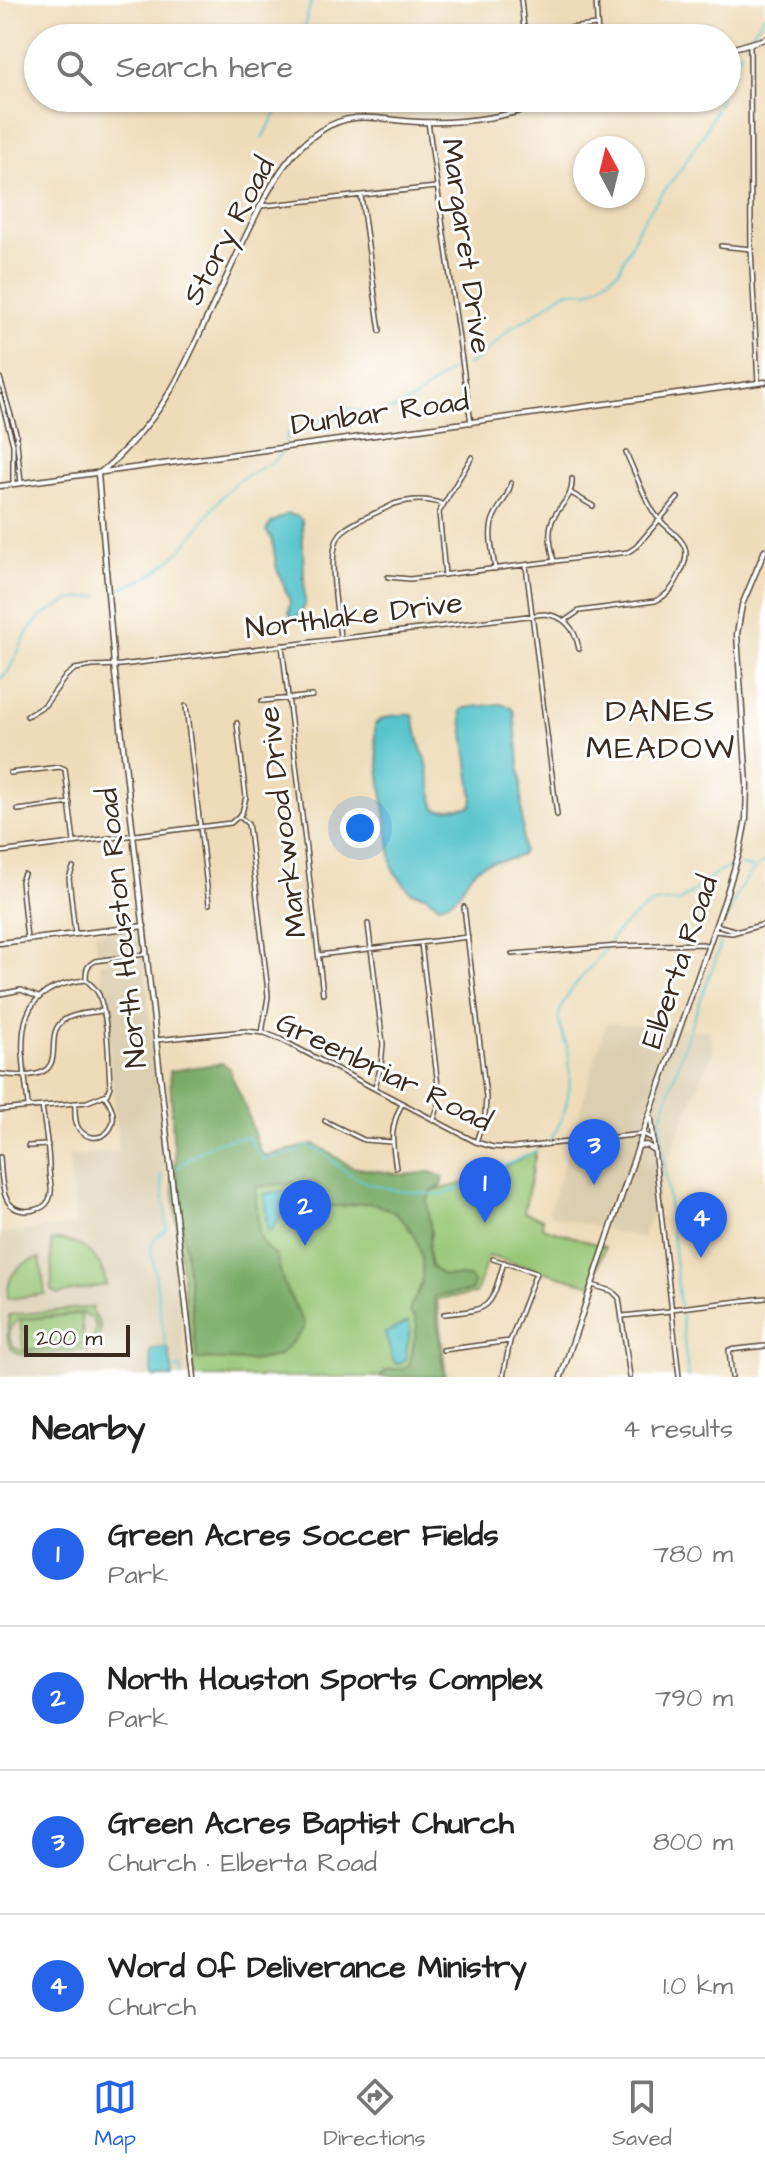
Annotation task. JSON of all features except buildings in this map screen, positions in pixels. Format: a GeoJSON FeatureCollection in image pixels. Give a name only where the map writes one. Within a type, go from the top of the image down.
{"type":"FeatureCollection","features":[{"type":"Feature","properties":{"kind":"street"},"geometry":{"type":"LineString","coordinates":[[521,0],[524,24]]}},
{"type":"Feature","properties":{"kind":"street"},"geometry":{"type":"LineString","coordinates":[[596,0],[596,24]]}},
{"type":"Feature","properties":{"kind":"street"},"geometry":{"type":"LineString","coordinates":[[741,47],[765,39]]}},
{"type":"Feature","properties":{"kind":"street"},"geometry":{"type":"LineString","coordinates":[[750,45],[751,249],[758,383]]}},
{"type":"Feature","properties":{"kind":"street","name":"Story Road"},"geometry":{"type":"LineString","coordinates":[[98,474],[113,464],[145,429],[168,397],[275,178],[306,142],[331,124],[347,119],[371,116],[428,122],[516,112]]}},
{"type":"Feature","properties":{"kind":"street","name":"Margaret Drive"},"geometry":{"type":"LineString","coordinates":[[428,122],[471,423]]}},
{"type":"Feature","properties":{"kind":"street"},"geometry":{"type":"LineString","coordinates":[[261,206],[437,187]]}},
{"type":"Feature","properties":{"kind":"street"},"geometry":{"type":"LineString","coordinates":[[361,196],[380,331]]}},
{"type":"Feature","properties":{"kind":"street"},"geometry":{"type":"LineString","coordinates":[[721,246],[751,249]]}},
{"type":"Feature","properties":{"kind":"street"},"geometry":{"type":"LineString","coordinates":[[0,378],[16,433],[21,483]]}},
{"type":"Feature","properties":{"kind":"street","name":"Dunbar Road"},"geometry":{"type":"LineString","coordinates":[[0,486],[765,382]]}},
{"type":"Feature","properties":{"kind":"street"},"geometry":{"type":"LineString","coordinates":[[0,396],[13,444],[13,484]]}},
{"type":"Feature","properties":{"kind":"street"},"geometry":{"type":"LineString","coordinates":[[579,649],[577,637],[565,621],[579,611],[662,598],[672,589],[684,567],[687,553],[681,538],[659,519],[626,453]]}},
{"type":"Feature","properties":{"kind":"street"},"geometry":{"type":"LineString","coordinates":[[445,575],[438,518],[442,504],[472,457]]}},
{"type":"Feature","properties":{"kind":"street","name":"North Houston Road"},"geometry":{"type":"LineString","coordinates":[[98,474],[114,665],[194,1377]]}},
{"type":"Feature","properties":{"kind":"street"},"geometry":{"type":"LineString","coordinates":[[554,562],[551,523],[571,493],[572,479]]}},
{"type":"Feature","properties":{"kind":"street"},"geometry":{"type":"LineString","coordinates":[[495,569],[491,524],[509,495],[511,483]]}},
{"type":"Feature","properties":{"kind":"street"},"geometry":{"type":"LineString","coordinates":[[571,493],[593,506]]}},
{"type":"Feature","properties":{"kind":"street"},"geometry":{"type":"LineString","coordinates":[[388,577],[410,579],[628,552],[636,547],[678,498]]}},
{"type":"Feature","properties":{"kind":"street"},"geometry":{"type":"LineString","coordinates":[[341,638],[333,562],[334,546],[341,532],[402,501],[426,499],[442,504]]}},
{"type":"Feature","properties":{"kind":"street","name":"Elberta Road"},"geometry":{"type":"LineString","coordinates":[[561,1377],[736,866],[744,834],[747,785],[737,634],[747,591],[765,550]]}},
{"type":"Feature","properties":{"kind":"street"},"geometry":{"type":"LineString","coordinates":[[526,566],[557,815]]}},
{"type":"Feature","properties":{"kind":"street","name":"Northlake Drive"},"geometry":{"type":"LineString","coordinates":[[27,716],[45,705],[66,676],[75,669],[532,615],[557,616],[565,621]]}},
{"type":"Feature","properties":{"kind":"street","name":"Markwood Drive"},"geometry":{"type":"LineString","coordinates":[[282,645],[323,994]]}},
{"type":"Feature","properties":{"kind":"street"},"geometry":{"type":"LineString","coordinates":[[262,701],[312,696]]}},
{"type":"Feature","properties":{"kind":"street"},"geometry":{"type":"LineString","coordinates":[[186,706],[209,904]]}},
{"type":"Feature","properties":{"kind":"street"},"geometry":{"type":"LineString","coordinates":[[0,852],[225,824],[239,816],[246,797],[237,723]]}},
{"type":"Feature","properties":{"kind":"street"},"geometry":{"type":"LineString","coordinates":[[10,773],[65,769],[74,842]]}},
{"type":"Feature","properties":{"kind":"street"},"geometry":{"type":"LineString","coordinates":[[18,810],[70,803]]}},
{"type":"Feature","properties":{"kind":"street"},"geometry":{"type":"LineString","coordinates":[[239,816],[248,824],[267,983],[262,1033]]}},
{"type":"Feature","properties":{"kind":"street"},"geometry":{"type":"LineString","coordinates":[[73,868],[69,878],[75,934]]}},
{"type":"Feature","properties":{"kind":"street"},"geometry":{"type":"LineString","coordinates":[[24,874],[21,881],[27,939]]}},
{"type":"Feature","properties":{"kind":"street"},"geometry":{"type":"LineString","coordinates":[[464,907],[486,1097],[485,1115],[476,1142]]}},
{"type":"Feature","properties":{"kind":"street"},"geometry":{"type":"LineString","coordinates":[[368,924],[383,1044],[381,1066],[374,1088]]}},
{"type":"Feature","properties":{"kind":"street"},"geometry":{"type":"LineString","coordinates":[[715,928],[732,933],[765,924]]}},
{"type":"Feature","properties":{"kind":"street"},"geometry":{"type":"LineString","coordinates":[[0,943],[144,926]]}},
{"type":"Feature","properties":{"kind":"street"},"geometry":{"type":"LineString","coordinates":[[319,955],[468,937]]}},
{"type":"Feature","properties":{"kind":"street"},"geometry":{"type":"LineString","coordinates":[[421,943],[438,1086],[439,1104],[434,1119]]}},
{"type":"Feature","properties":{"kind":"street"},"geometry":{"type":"LineString","coordinates":[[512,954],[619,946],[709,946]]}},
{"type":"Feature","properties":{"kind":"street"},"geometry":{"type":"LineString","coordinates":[[0,1110],[87,1102],[105,1096],[110,1086],[102,1011],[96,989],[86,980],[86,970],[95,961],[147,954]]}},
{"type":"Feature","properties":{"kind":"street"},"geometry":{"type":"LineString","coordinates":[[28,1108],[22,1046],[28,1013],[39,997],[58,986],[86,980]]}},
{"type":"Feature","properties":{"kind":"street"},"geometry":{"type":"LineString","coordinates":[[0,994],[21,990],[39,997]]}},
{"type":"Feature","properties":{"kind":"street"},"geometry":{"type":"LineString","coordinates":[[0,1074],[44,1072],[55,1057],[54,1036],[58,1026],[65,1019],[102,1011]]}},
{"type":"Feature","properties":{"kind":"street","name":"Greenbriar Road"},"geometry":{"type":"LineString","coordinates":[[156,1040],[245,1031],[262,1033],[280,1039],[476,1142],[493,1147],[513,1148],[643,1134]]}},
{"type":"Feature","properties":{"kind":"street"},"geometry":{"type":"LineString","coordinates":[[75,1103],[79,1129],[98,1137],[108,1133],[113,1125],[113,1110],[105,1096]]}},
{"type":"Feature","properties":{"kind":"street"},"geometry":{"type":"LineString","coordinates":[[396,1168],[393,1124],[402,1104]]}},
{"type":"Feature","properties":{"kind":"street"},"geometry":{"type":"LineString","coordinates":[[0,1157],[2,1189],[7,1203],[21,1211],[38,1210],[45,1205],[51,1193],[42,1106]]}},
{"type":"Feature","properties":{"kind":"street"},"geometry":{"type":"LineString","coordinates":[[650,1115],[679,1377]]}},
{"type":"Feature","properties":{"kind":"street"},"geometry":{"type":"LineString","coordinates":[[325,1121],[364,1140],[392,1142]]}},
{"type":"Feature","properties":{"kind":"street"},"geometry":{"type":"LineString","coordinates":[[643,1134],[653,1139]]}},
{"type":"Feature","properties":{"kind":"street"},"geometry":{"type":"LineString","coordinates":[[28,1146],[48,1145]]}},
{"type":"Feature","properties":{"kind":"street"},"geometry":{"type":"LineString","coordinates":[[638,1146],[646,1145],[654,1150]]}},
{"type":"Feature","properties":{"kind":"street"},"geometry":{"type":"LineString","coordinates":[[493,1259],[536,1273],[510,1341],[503,1377]]}},
{"type":"Feature","properties":{"kind":"street"},"geometry":{"type":"LineString","coordinates":[[444,1314],[487,1306],[504,1262]]}},
{"type":"Feature","properties":{"kind":"street"},"geometry":{"type":"LineString","coordinates":[[592,1285],[612,1291],[619,1298],[630,1377]]}},
{"type":"Feature","properties":{"kind":"street"},"geometry":{"type":"LineString","coordinates":[[623,1316],[765,1298]]}},
{"type":"Feature","properties":{"kind":"street"},"geometry":{"type":"LineString","coordinates":[[443,1350],[510,1341]]}},
{"type":"Feature","properties":{"kind":"street"},"geometry":{"type":"LineString","coordinates":[[732,1377],[729,1350],[765,1346]]}},
{"type":"Feature","properties":{"kind":"shaded area"},"geometry":{"type":"Polygon","coordinates":[[[141,928],[143,950],[98,956],[95,933],[141,928]]]}},
{"type":"Feature","properties":{"kind":"shaded area"},"geometry":{"type":"Polygon","coordinates":[[[144,957],[187,1377],[0,1377],[0,1233],[76,1225],[68,1156],[119,1151],[100,962],[144,957]]]}},
{"type":"Feature","properties":{"kind":"shaded area"},"geometry":{"type":"Polygon","coordinates":[[[606,1023],[709,1030],[713,1051],[677,1137],[643,1239],[548,1215],[606,1023]]]}},
{"type":"Feature","properties":{"kind":"green space"},"geometry":{"type":"Polygon","coordinates":[[[222,1063],[229,1069],[264,1156],[315,1144],[352,1167],[404,1175],[430,1172],[443,1177],[441,1186],[433,1190],[427,1200],[431,1266],[442,1275],[469,1277],[474,1284],[471,1291],[434,1296],[444,1377],[380,1377],[388,1370],[405,1369],[410,1363],[417,1326],[410,1307],[420,1287],[422,1271],[418,1247],[406,1225],[387,1209],[363,1203],[325,1205],[313,1181],[255,1187],[259,1235],[266,1248],[276,1255],[284,1284],[305,1325],[302,1331],[279,1356],[252,1361],[197,1359],[173,1138],[170,1071],[222,1063]]]}},
{"type":"Feature","properties":{"kind":"green space"},"geometry":{"type":"Polygon","coordinates":[[[536,1151],[524,1212],[543,1219],[542,1227],[605,1247],[592,1285],[488,1256],[476,1294],[437,1299],[446,1377],[194,1377],[170,1164],[251,1166],[423,1193],[480,1180],[536,1151]]]}},
{"type":"Feature","properties":{"kind":"green space"},"geometry":{"type":"Polygon","coordinates":[[[59,1240],[85,1248],[101,1267],[106,1285],[58,1294],[52,1290],[51,1241],[59,1240]]]}},
{"type":"Feature","properties":{"kind":"green space"},"geometry":{"type":"Polygon","coordinates":[[[40,1258],[45,1294],[8,1299],[9,1283],[15,1271],[25,1263],[40,1258]]]}},
{"type":"Feature","properties":{"kind":"green space"},"geometry":{"type":"Polygon","coordinates":[[[93,1307],[92,1312],[100,1327],[99,1337],[87,1350],[23,1356],[8,1344],[9,1315],[93,1307]],[[82,1313],[20,1319],[12,1327],[11,1341],[23,1352],[88,1344],[94,1337],[96,1327],[92,1318],[82,1313]]]}},
{"type":"Feature","properties":{"kind":"green space"},"geometry":{"type":"Polygon","coordinates":[[[81,1314],[84,1344],[23,1350],[20,1320],[81,1314]]]}},
{"type":"Feature","properties":{"kind":"water"},"geometry":{"type":"Polygon","coordinates":[[[287,514],[302,520],[305,605],[294,620],[277,569],[272,539],[266,531],[271,523],[287,514]]]}},
{"type":"Feature","properties":{"kind":"water"},"geometry":{"type":"Polygon","coordinates":[[[500,704],[511,707],[514,712],[521,781],[523,851],[515,858],[479,867],[469,876],[457,896],[438,905],[425,895],[411,892],[393,870],[375,724],[387,717],[413,715],[426,759],[435,808],[468,807],[473,799],[461,711],[500,704]]]}},
{"type":"Feature","properties":{"kind":"water"},"geometry":{"type":"Polygon","coordinates":[[[311,1186],[313,1189],[288,1208],[268,1232],[264,1194],[311,1186]]]}},
{"type":"Feature","properties":{"kind":"water"},"geometry":{"type":"Polygon","coordinates":[[[408,1322],[410,1329],[405,1360],[397,1364],[385,1333],[408,1322]]]}},
{"type":"Feature","properties":{"kind":"water"},"geometry":{"type":"Polygon","coordinates":[[[169,1350],[173,1377],[153,1377],[150,1352],[169,1350]]]}},
{"type":"Feature","properties":{"kind":"waterway"},"geometry":{"type":"LineString","coordinates":[[305,24],[312,0]]}},
{"type":"Feature","properties":{"kind":"waterway"},"geometry":{"type":"LineString","coordinates":[[745,43],[765,15]]}},
{"type":"Feature","properties":{"kind":"waterway"},"geometry":{"type":"LineString","coordinates":[[262,138],[277,112]]}},
{"type":"Feature","properties":{"kind":"waterway"},"geometry":{"type":"LineString","coordinates":[[465,365],[476,361],[511,328],[559,296],[569,291],[587,292],[594,289],[619,270],[641,223],[679,172],[714,112]]}},
{"type":"Feature","properties":{"kind":"waterway"},"geometry":{"type":"LineString","coordinates":[[285,445],[290,432],[303,431],[330,413],[348,409],[372,414],[395,409],[413,400],[459,366]]}},
{"type":"Feature","properties":{"kind":"waterway"},"geometry":{"type":"LineString","coordinates":[[116,590],[140,581],[170,560],[187,543],[228,489],[274,461],[284,450]]}},
{"type":"Feature","properties":{"kind":"waterway"},"geometry":{"type":"LineString","coordinates":[[0,679],[8,672],[28,631],[40,617],[70,600],[99,596]]}},
{"type":"Feature","properties":{"kind":"waterway"},"geometry":{"type":"LineString","coordinates":[[725,922],[745,880],[765,861]]}},
{"type":"Feature","properties":{"kind":"waterway"},"geometry":{"type":"LineString","coordinates":[[740,865],[752,868]]}},
{"type":"Feature","properties":{"kind":"waterway"},"geometry":{"type":"LineString","coordinates":[[608,944],[646,908],[659,902],[679,902],[712,876],[735,866]]}},
{"type":"Feature","properties":{"kind":"waterway"},"geometry":{"type":"LineString","coordinates":[[680,1306],[660,1121],[722,935]]}},
{"type":"Feature","properties":{"kind":"waterway"},"geometry":{"type":"LineString","coordinates":[[550,1140],[565,1109],[570,1073],[559,1015],[572,989],[605,949]]}},
{"type":"Feature","properties":{"kind":"waterway"},"geometry":{"type":"LineString","coordinates":[[177,1168],[210,1146],[248,1137],[264,1160],[308,1146],[325,1153],[340,1168],[368,1184],[400,1191],[445,1194],[485,1178],[536,1151]]}},
{"type":"Feature","properties":{"kind":"waterway"},"geometry":{"type":"LineString","coordinates":[[161,1174],[164,1202]]}},
{"type":"Feature","properties":{"kind":"waterway"},"geometry":{"type":"LineString","coordinates":[[165,1205],[167,1229],[154,1239],[151,1247],[166,1348]]}},
{"type":"Feature","properties":{"kind":"waterway"},"geometry":{"type":"LineString","coordinates":[[681,1312],[688,1377]]}},
{"type":"Feature","properties":{"kind":"waterway"},"geometry":{"type":"LineString","coordinates":[[175,1369],[181,1368],[182,1377]]}},
{"type":"Feature","properties":{"kind":"place","name":"Green Acres Baptist Church"},"geometry":{"type":"Point","coordinates":[594,1185]}},
{"type":"Feature","properties":{"kind":"place","name":"Green Acres Soccer Fields"},"geometry":{"type":"Point","coordinates":[485,1223]}},
{"type":"Feature","properties":{"kind":"place","name":"North Houston Sports Complex"},"geometry":{"type":"Point","coordinates":[305,1246]}},
{"type":"Feature","properties":{"kind":"place","name":"Word Of Deliverance Ministry"},"geometry":{"type":"Point","coordinates":[701,1258]}},
{"type":"Feature","properties":{"kind":"district","name":"DANES MEADOW"},"geometry":{"type":"Point","coordinates":[661,730]}}]}
